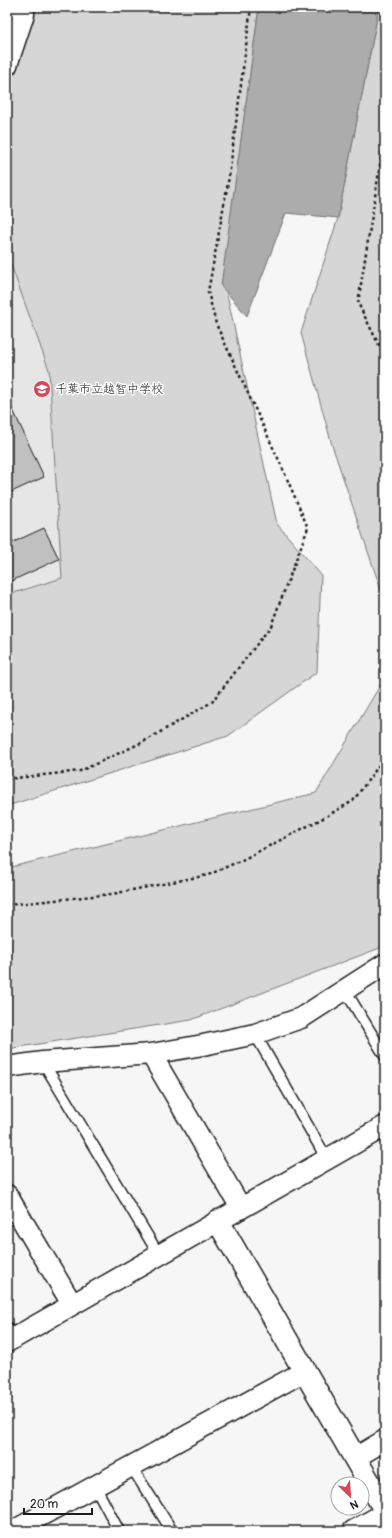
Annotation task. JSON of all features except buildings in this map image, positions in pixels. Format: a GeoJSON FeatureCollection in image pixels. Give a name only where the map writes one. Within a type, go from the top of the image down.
{"type":"FeatureCollection","features":[{"type":"Feature","properties":{"kind":"street"},"geometry":{"type":"LineString","coordinates":[[7,65],[24,14],[15,7]]}},
{"type":"Feature","properties":{"kind":"street"},"geometry":{"type":"LineString","coordinates":[[7,1067],[44,1062],[151,1054],[255,1034],[301,1018],[385,964]]}},
{"type":"Feature","properties":{"kind":"street"},"geometry":{"type":"LineString","coordinates":[[151,1054],[241,1208]]}},
{"type":"Feature","properties":{"kind":"street"},"geometry":{"type":"LineString","coordinates":[[9,1336],[72,1304],[385,1126]]}},
{"type":"Feature","properties":{"kind":"street"},"geometry":{"type":"LineString","coordinates":[[7,1195],[72,1304]]}},
{"type":"Feature","properties":{"kind":"street"},"geometry":{"type":"LineString","coordinates":[[218,1221],[385,1512],[353,1531]]}},
{"type":"Feature","properties":{"kind":"street"},"geometry":{"type":"LineString","coordinates":[[13,1531],[305,1371]]}},
{"type":"Feature","properties":{"kind":"street"},"geometry":{"type":"LineString","coordinates":[[355,1458],[385,1440]]}},
{"type":"Feature","properties":{"kind":"lane"},"geometry":{"type":"LineString","coordinates":[[345,990],[385,1056]]}},
{"type":"Feature","properties":{"kind":"lane"},"geometry":{"type":"LineString","coordinates":[[255,1034],[327,1159]]}},
{"type":"Feature","properties":{"kind":"lane"},"geometry":{"type":"LineString","coordinates":[[44,1062],[159,1255]]}},
{"type":"Feature","properties":{"kind":"lane"},"geometry":{"type":"LineString","coordinates":[[131,1466],[172,1531]]}},
{"type":"Feature","properties":{"kind":"lane"},"geometry":{"type":"LineString","coordinates":[[95,1486],[119,1531]]}},
{"type":"Feature","properties":{"kind":"path"},"geometry":{"type":"LineString","coordinates":[[7,779],[80,771],[143,742],[212,702],[271,626],[308,528],[282,467],[216,324],[208,292],[229,177],[251,7]]}},
{"type":"Feature","properties":{"kind":"path"},"geometry":{"type":"LineString","coordinates":[[385,134],[358,303],[385,357]]}},
{"type":"Feature","properties":{"kind":"path"},"geometry":{"type":"LineString","coordinates":[[7,904],[112,894],[208,875],[242,860],[353,801],[385,757]]}},
{"type":"Feature","properties":{"kind":"shaded area"},"geometry":{"type":"Polygon","coordinates":[[[7,7],[259,7],[223,276],[277,524],[321,575],[317,672],[228,736],[7,806],[7,595],[62,578],[49,370],[7,254],[7,7]]]}},
{"type":"Feature","properties":{"kind":"shaded area"},"geometry":{"type":"Polygon","coordinates":[[[259,7],[379,7],[338,218],[286,213],[247,316],[221,286],[259,7]]]}},
{"type":"Feature","properties":{"kind":"shaded area"},"geometry":{"type":"Polygon","coordinates":[[[379,7],[385,7],[385,602],[332,445],[301,333],[338,218],[379,7]]]}},
{"type":"Feature","properties":{"kind":"shaded area","name":"千葉市立越智中学校"},"geometry":{"type":"Polygon","coordinates":[[[7,176],[73,198],[82,580],[7,603],[7,176]]]}},
{"type":"Feature","properties":{"kind":"shaded area"},"geometry":{"type":"Polygon","coordinates":[[[385,677],[385,946],[191,1020],[7,1049],[7,868],[316,793],[385,677]]]}},
{"type":"Feature","properties":{"kind":"place","name":"千葉市立越智中学校"},"geometry":{"type":"Point","coordinates":[42,389]}}]}
